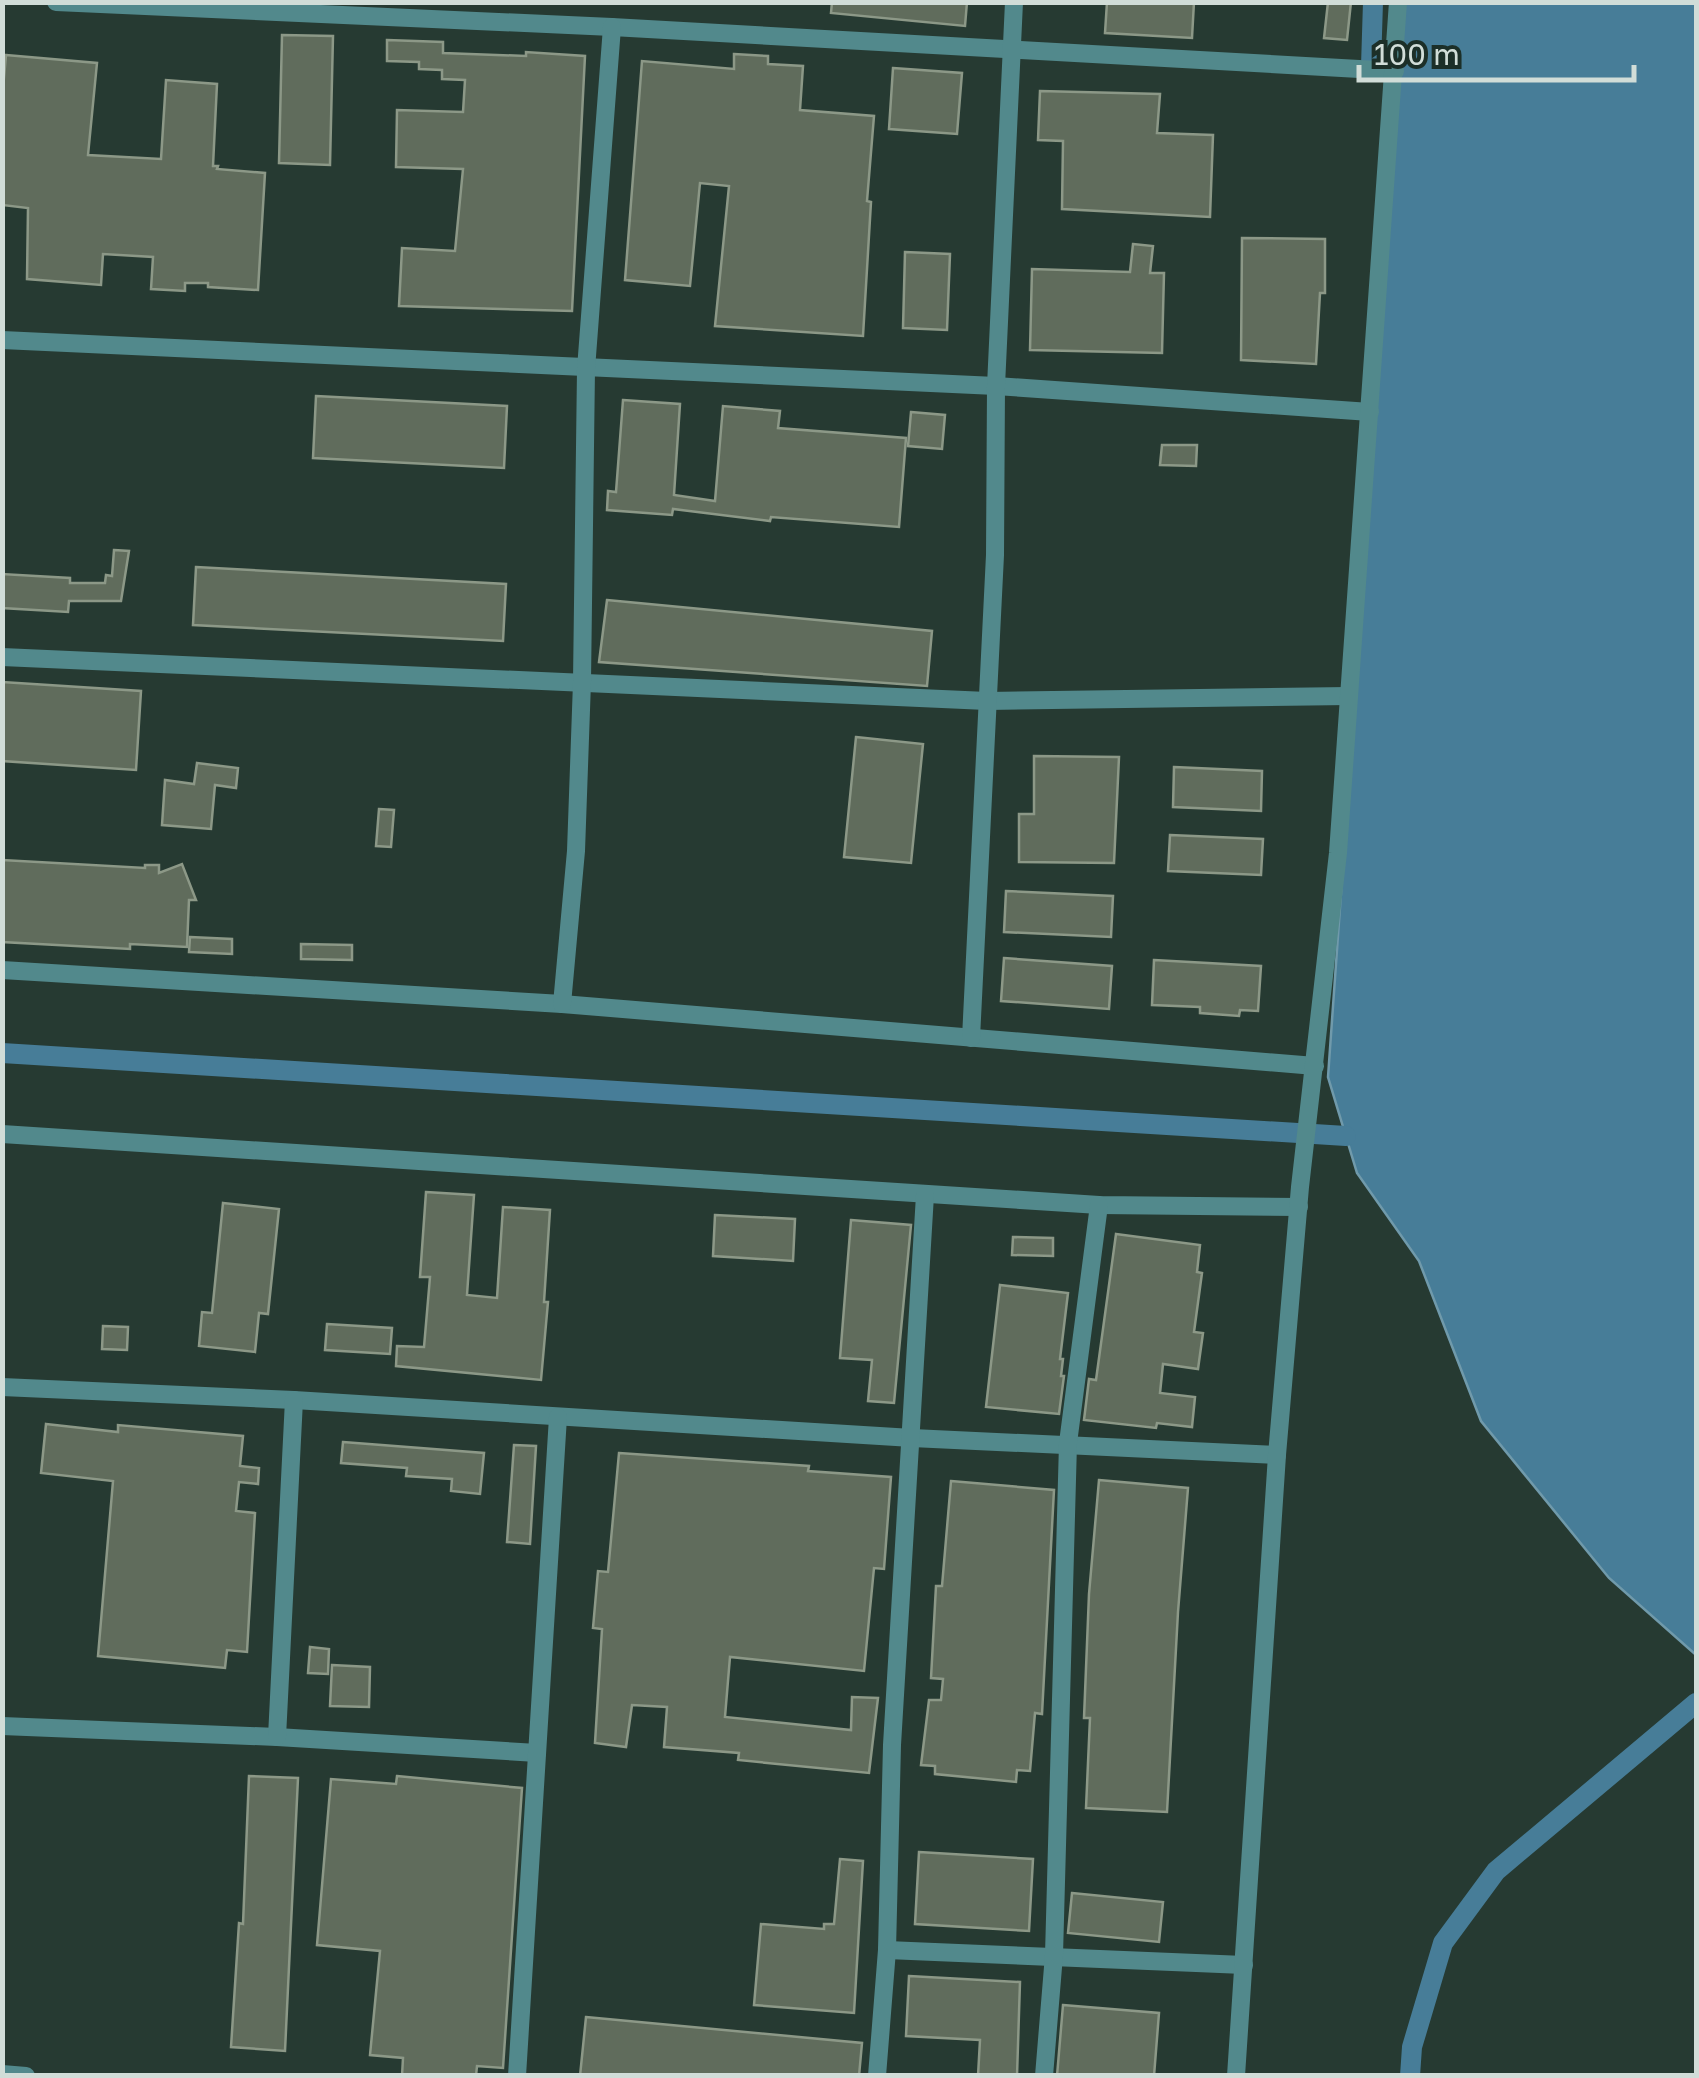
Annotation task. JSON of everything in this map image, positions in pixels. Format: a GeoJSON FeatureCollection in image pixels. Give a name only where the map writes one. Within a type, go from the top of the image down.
{"type":"FeatureCollection","features":[{"type":"Feature","properties":{"kind":"street"},"geometry":{"type":"LineString","coordinates":[[56,2],[612,26],[1012,52],[1395,71]]}},
{"type":"Feature","properties":{"kind":"street"},"geometry":{"type":"LineString","coordinates":[[971,1038],[995,555],[996,386],[1014,2]]}},
{"type":"Feature","properties":{"kind":"street"},"geometry":{"type":"LineString","coordinates":[[1236,2076],[1277,1455],[1338,854],[1398,2]]}},
{"type":"Feature","properties":{"kind":"street"},"geometry":{"type":"LineString","coordinates":[[562,1004],[576,850],[586,370],[612,26]]}},
{"type":"Feature","properties":{"kind":"street"},"geometry":{"type":"LineString","coordinates":[[2,340],[996,386],[1370,412]]}},
{"type":"Feature","properties":{"kind":"street"},"geometry":{"type":"LineString","coordinates":[[2,656],[987,701],[1350,696]]}},
{"type":"Feature","properties":{"kind":"street"},"geometry":{"type":"LineString","coordinates":[[2,970],[562,1004],[1315,1066]]}},
{"type":"Feature","properties":{"kind":"street"},"geometry":{"type":"LineString","coordinates":[[2,1134],[1099,1205],[1300,1207]]}},
{"type":"Feature","properties":{"kind":"street"},"geometry":{"type":"LineString","coordinates":[[876,2076],[887,1950],[892,1745],[925,1195]]}},
{"type":"Feature","properties":{"kind":"street"},"geometry":{"type":"LineString","coordinates":[[1044,2076],[1054,1956],[1068,1443],[1099,1205]]}},
{"type":"Feature","properties":{"kind":"street"},"geometry":{"type":"LineString","coordinates":[[2,1386],[1277,1455]]}},
{"type":"Feature","properties":{"kind":"street"},"geometry":{"type":"LineString","coordinates":[[277,1737],[294,1400]]}},
{"type":"Feature","properties":{"kind":"street"},"geometry":{"type":"LineString","coordinates":[[518,2076],[558,1417]]}},
{"type":"Feature","properties":{"kind":"street"},"geometry":{"type":"LineString","coordinates":[[2,1726],[537,1753]]}},
{"type":"Feature","properties":{"kind":"street"},"geometry":{"type":"LineString","coordinates":[[887,1950],[1244,1965]]}},
{"type":"Feature","properties":{"kind":"street"},"geometry":{"type":"LineString","coordinates":[[2,2074],[26,2076]]}},
{"type":"Feature","properties":{"kind":"water"},"geometry":{"type":"Polygon","coordinates":[[[1404,3],[1696,3],[1696,1655],[1609,1578],[1481,1421],[1419,1261],[1357,1173],[1328,1077],[1404,3]]]}},
{"type":"Feature","properties":{"kind":"building"},"geometry":{"type":"Polygon","coordinates":[[[832,2],[967,2],[965,26],[831,13],[832,2]]]}},
{"type":"Feature","properties":{"kind":"building"},"geometry":{"type":"Polygon","coordinates":[[[1107,2],[1194,2],[1192,38],[1105,33],[1107,2]]]}},
{"type":"Feature","properties":{"kind":"building"},"geometry":{"type":"Polygon","coordinates":[[[1328,2],[1351,2],[1347,40],[1324,38],[1328,2]]]}},
{"type":"Feature","properties":{"kind":"building"},"geometry":{"type":"Polygon","coordinates":[[[282,35],[333,36],[330,165],[279,163],[282,35]]]}},
{"type":"Feature","properties":{"kind":"building"},"geometry":{"type":"Polygon","coordinates":[[[387,40],[443,42],[443,53],[585,56],[572,311],[399,306],[402,248],[455,251],[463,169],[396,167],[397,110],[463,112],[465,80],[442,79],[442,70],[419,69],[419,62],[387,61],[387,40]]]}},
{"type":"Feature","properties":{"kind":"building"},"geometry":{"type":"Polygon","coordinates":[[[734,54],[768,56],[768,64],[803,66],[800,110],[874,116],[863,336],[715,326],[729,186],[700,183],[690,286],[625,280],[642,61],[734,69],[734,54]]]}},
{"type":"Feature","properties":{"kind":"building"},"geometry":{"type":"Polygon","coordinates":[[[6,55],[97,63],[88,155],[161,159],[166,80],[217,84],[213,166],[265,173],[258,290],[208,287],[208,283],[185,283],[185,291],[151,289],[153,257],[103,254],[101,285],[27,279],[28,208],[2,205],[6,55]]]}},
{"type":"Feature","properties":{"kind":"building"},"geometry":{"type":"Polygon","coordinates":[[[893,68],[962,73],[957,134],[889,129],[893,68]]]}},
{"type":"Feature","properties":{"kind":"building"},"geometry":{"type":"Polygon","coordinates":[[[1040,91],[1160,94],[1157,133],[1213,135],[1210,217],[1062,209],[1063,141],[1038,140],[1040,91]]]}},
{"type":"Feature","properties":{"kind":"building"},"geometry":{"type":"Polygon","coordinates":[[[1242,238],[1325,239],[1325,293],[1320,293],[1316,364],[1241,360],[1242,238]]]}},
{"type":"Feature","properties":{"kind":"building"},"geometry":{"type":"Polygon","coordinates":[[[1133,244],[1153,246],[1150,273],[1164,273],[1162,353],[1030,350],[1032,269],[1130,272],[1133,244]]]}},
{"type":"Feature","properties":{"kind":"building"},"geometry":{"type":"Polygon","coordinates":[[[905,252],[950,254],[947,330],[903,328],[905,252]]]}},
{"type":"Feature","properties":{"kind":"building"},"geometry":{"type":"Polygon","coordinates":[[[316,396],[507,406],[504,468],[313,458],[316,396]]]}},
{"type":"Feature","properties":{"kind":"building"},"geometry":{"type":"Polygon","coordinates":[[[623,400],[680,404],[674,495],[715,501],[723,406],[780,411],[778,428],[906,438],[899,527],[771,517],[770,521],[673,509],[672,515],[607,510],[608,491],[616,492],[623,400]]]}},
{"type":"Feature","properties":{"kind":"building"},"geometry":{"type":"Polygon","coordinates":[[[911,412],[945,415],[942,449],[908,446],[911,412]]]}},
{"type":"Feature","properties":{"kind":"building"},"geometry":{"type":"Polygon","coordinates":[[[1162,445],[1197,445],[1196,466],[1160,465],[1162,445]]]}},
{"type":"Feature","properties":{"kind":"building"},"geometry":{"type":"Polygon","coordinates":[[[114,550],[129,551],[121,601],[69,601],[68,612],[2,608],[2,574],[70,578],[70,583],[105,583],[106,575],[112,576],[114,550]]]}},
{"type":"Feature","properties":{"kind":"building"},"geometry":{"type":"Polygon","coordinates":[[[196,567],[506,584],[503,641],[193,625],[196,567]]]}},
{"type":"Feature","properties":{"kind":"building"},"geometry":{"type":"Polygon","coordinates":[[[607,600],[932,631],[927,686],[599,662],[607,600]]]}},
{"type":"Feature","properties":{"kind":"building"},"geometry":{"type":"Polygon","coordinates":[[[2,682],[141,691],[136,770],[2,761],[2,682]]]}},
{"type":"Feature","properties":{"kind":"building"},"geometry":{"type":"Polygon","coordinates":[[[856,737],[923,744],[911,863],[844,857],[856,737]]]}},
{"type":"Feature","properties":{"kind":"building"},"geometry":{"type":"Polygon","coordinates":[[[1034,756],[1119,757],[1114,863],[1019,862],[1019,814],[1034,814],[1034,756]]]}},
{"type":"Feature","properties":{"kind":"building"},"geometry":{"type":"Polygon","coordinates":[[[197,763],[238,768],[236,788],[215,785],[211,829],[162,825],[165,780],[194,784],[197,763]]]}},
{"type":"Feature","properties":{"kind":"building"},"geometry":{"type":"Polygon","coordinates":[[[1174,767],[1262,771],[1261,811],[1173,807],[1174,767]]]}},
{"type":"Feature","properties":{"kind":"building"},"geometry":{"type":"Polygon","coordinates":[[[379,809],[394,810],[391,847],[376,846],[379,809]]]}},
{"type":"Feature","properties":{"kind":"building"},"geometry":{"type":"Polygon","coordinates":[[[1170,835],[1263,839],[1261,875],[1168,871],[1170,835]]]}},
{"type":"Feature","properties":{"kind":"building"},"geometry":{"type":"Polygon","coordinates":[[[2,860],[145,868],[159,865],[159,873],[182,864],[196,900],[189,900],[187,947],[130,944],[130,949],[2,942],[2,860]]]}},
{"type":"Feature","properties":{"kind":"building"},"geometry":{"type":"Polygon","coordinates":[[[1006,891],[1113,896],[1111,937],[1004,932],[1006,891]]]}},
{"type":"Feature","properties":{"kind":"building"},"geometry":{"type":"Polygon","coordinates":[[[190,937],[232,939],[232,954],[189,952],[190,937]]]}},
{"type":"Feature","properties":{"kind":"building"},"geometry":{"type":"Polygon","coordinates":[[[301,944],[352,945],[352,960],[301,959],[301,944]]]}},
{"type":"Feature","properties":{"kind":"building"},"geometry":{"type":"Polygon","coordinates":[[[1004,958],[1112,966],[1109,1009],[1001,1001],[1004,958]]]}},
{"type":"Feature","properties":{"kind":"building"},"geometry":{"type":"Polygon","coordinates":[[[1154,960],[1261,966],[1258,1011],[1240,1010],[1239,1016],[1200,1013],[1200,1007],[1152,1005],[1154,960]]]}},
{"type":"Feature","properties":{"kind":"building"},"geometry":{"type":"Polygon","coordinates":[[[426,1192],[474,1195],[467,1295],[497,1298],[503,1207],[550,1210],[541,1380],[396,1366],[397,1346],[424,1347],[430,1277],[420,1277],[426,1192]]]}},
{"type":"Feature","properties":{"kind":"building"},"geometry":{"type":"Polygon","coordinates":[[[223,1203],[279,1209],[268,1314],[259,1313],[255,1352],[199,1346],[202,1312],[212,1313],[223,1203]]]}},
{"type":"Feature","properties":{"kind":"building"},"geometry":{"type":"Polygon","coordinates":[[[715,1215],[795,1219],[793,1261],[713,1256],[715,1215]]]}},
{"type":"Feature","properties":{"kind":"building"},"geometry":{"type":"Polygon","coordinates":[[[851,1220],[911,1225],[894,1403],[868,1401],[872,1360],[840,1358],[851,1220]]]}},
{"type":"Feature","properties":{"kind":"building"},"geometry":{"type":"Polygon","coordinates":[[[1116,1234],[1200,1245],[1197,1272],[1202,1273],[1194,1332],[1203,1333],[1198,1369],[1163,1364],[1160,1393],[1195,1397],[1192,1427],[1157,1423],[1156,1428],[1084,1420],[1089,1379],[1096,1380],[1116,1234]]]}},
{"type":"Feature","properties":{"kind":"building"},"geometry":{"type":"Polygon","coordinates":[[[1013,1237],[1053,1238],[1053,1256],[1012,1255],[1013,1237]]]}},
{"type":"Feature","properties":{"kind":"building"},"geometry":{"type":"Polygon","coordinates":[[[1000,1285],[1068,1293],[1060,1359],[1064,1376],[1059,1414],[986,1407],[1000,1285]]]}},
{"type":"Feature","properties":{"kind":"building"},"geometry":{"type":"Polygon","coordinates":[[[327,1324],[392,1328],[390,1354],[325,1350],[327,1324]]]}},
{"type":"Feature","properties":{"kind":"building"},"geometry":{"type":"Polygon","coordinates":[[[103,1326],[128,1327],[127,1350],[102,1349],[103,1326]]]}},
{"type":"Feature","properties":{"kind":"building"},"geometry":{"type":"Polygon","coordinates":[[[46,1424],[118,1432],[118,1425],[243,1436],[240,1466],[259,1468],[258,1484],[239,1482],[236,1511],[255,1513],[247,1652],[227,1650],[225,1668],[98,1656],[113,1481],[41,1473],[46,1424]]]}},
{"type":"Feature","properties":{"kind":"building"},"geometry":{"type":"Polygon","coordinates":[[[343,1442],[484,1453],[480,1494],[451,1491],[452,1479],[406,1476],[407,1468],[341,1463],[343,1442]]]}},
{"type":"Feature","properties":{"kind":"building"},"geometry":{"type":"Polygon","coordinates":[[[514,1445],[536,1446],[530,1544],[507,1542],[514,1445]]]}},
{"type":"Feature","properties":{"kind":"building"},"geometry":{"type":"Polygon","coordinates":[[[619,1453],[809,1466],[808,1471],[891,1477],[884,1569],[874,1568],[864,1671],[730,1657],[725,1717],[851,1730],[852,1697],[878,1698],[869,1773],[738,1760],[739,1753],[664,1747],[667,1707],[632,1705],[626,1747],[595,1743],[602,1629],[593,1628],[598,1571],[608,1572],[619,1453]]]}},
{"type":"Feature","properties":{"kind":"building"},"geometry":{"type":"Polygon","coordinates":[[[1099,1480],[1188,1488],[1167,1812],[1086,1808],[1090,1718],[1084,1718],[1099,1480]]]}},
{"type":"Feature","properties":{"kind":"building"},"geometry":{"type":"Polygon","coordinates":[[[951,1481],[1054,1490],[1042,1714],[1035,1713],[1030,1771],[1017,1770],[1016,1782],[935,1774],[935,1766],[921,1765],[929,1700],[941,1700],[943,1679],[931,1678],[936,1586],[942,1586],[951,1481]]]}},
{"type":"Feature","properties":{"kind":"building"},"geometry":{"type":"Polygon","coordinates":[[[310,1647],[329,1649],[328,1674],[308,1673],[310,1647]]]}},
{"type":"Feature","properties":{"kind":"building"},"geometry":{"type":"Polygon","coordinates":[[[332,1665],[370,1667],[369,1707],[330,1706],[332,1665]]]}},
{"type":"Feature","properties":{"kind":"building"},"geometry":{"type":"Polygon","coordinates":[[[249,1776],[298,1778],[285,2051],[231,2047],[239,1923],[243,1924],[249,1776]]]}},
{"type":"Feature","properties":{"kind":"building"},"geometry":{"type":"Polygon","coordinates":[[[397,1776],[522,1788],[503,2068],[477,2066],[476,2076],[402,2076],[403,2058],[370,2055],[380,1951],[317,1945],[331,1779],[396,1784],[397,1776]]]}},
{"type":"Feature","properties":{"kind":"building"},"geometry":{"type":"Polygon","coordinates":[[[919,1852],[1033,1859],[1029,1931],[915,1924],[919,1852]]]}},
{"type":"Feature","properties":{"kind":"building"},"geometry":{"type":"Polygon","coordinates":[[[840,1859],[863,1861],[854,2013],[754,2005],[761,1924],[824,1929],[824,1924],[834,1924],[840,1859]]]}},
{"type":"Feature","properties":{"kind":"building"},"geometry":{"type":"Polygon","coordinates":[[[1072,1893],[1163,1902],[1159,1942],[1068,1933],[1072,1893]]]}},
{"type":"Feature","properties":{"kind":"building"},"geometry":{"type":"Polygon","coordinates":[[[909,1976],[1020,1982],[1017,2076],[978,2076],[980,2040],[906,2036],[909,1976]]]}},
{"type":"Feature","properties":{"kind":"building"},"geometry":{"type":"Polygon","coordinates":[[[1063,2005],[1159,2013],[1154,2076],[1057,2076],[1063,2005]]]}},
{"type":"Feature","properties":{"kind":"building"},"geometry":{"type":"Polygon","coordinates":[[[586,2017],[862,2043],[859,2076],[580,2076],[586,2017]]]}},
{"type":"Feature","properties":{"kind":"waterway"},"geometry":{"type":"LineString","coordinates":[[1371,66],[1373,2]]}},
{"type":"Feature","properties":{"kind":"waterway"},"geometry":{"type":"LineString","coordinates":[[2,1053],[1346,1136]]}},
{"type":"Feature","properties":{"kind":"waterway"},"geometry":{"type":"LineString","coordinates":[[1410,2076],[1412,2047],[1443,1943],[1496,1871],[1696,1703]]}}]}
